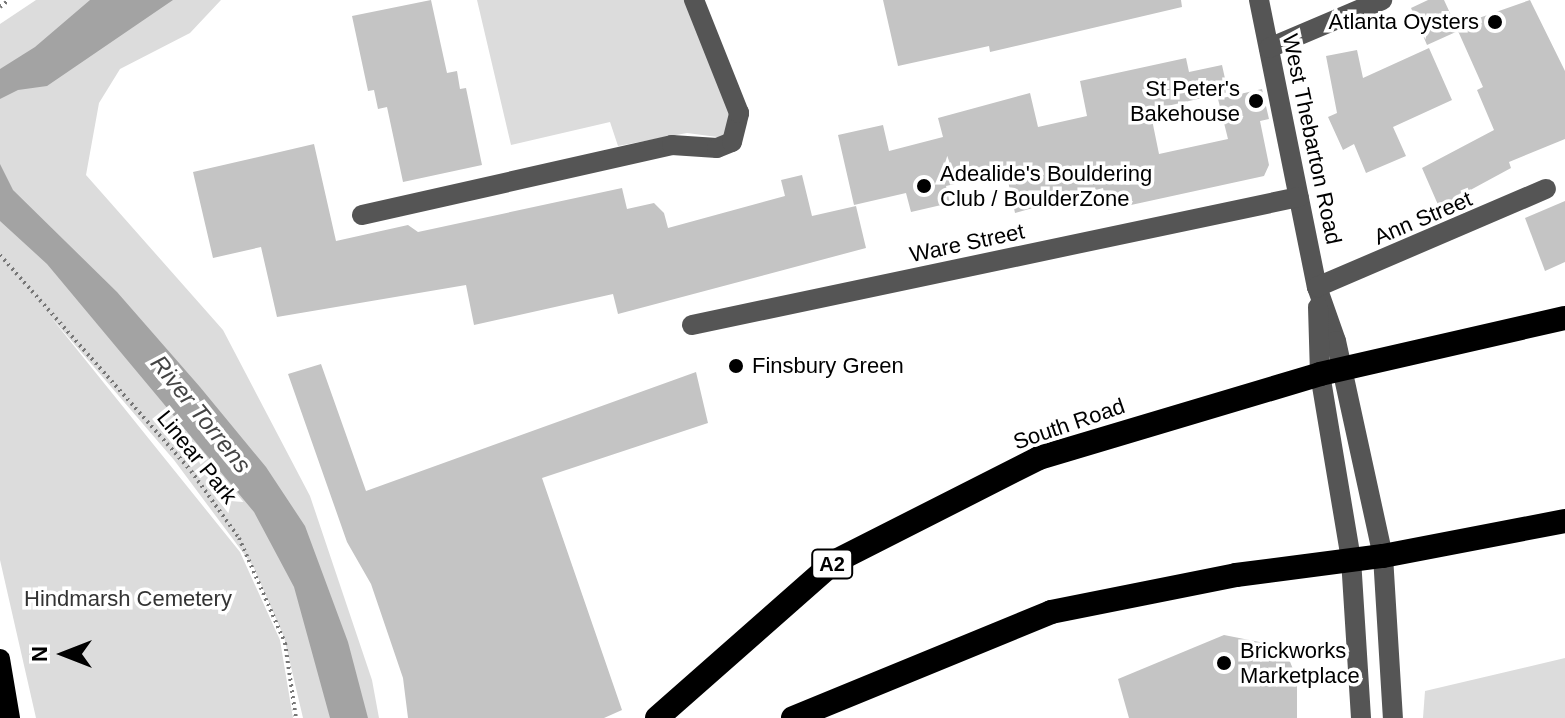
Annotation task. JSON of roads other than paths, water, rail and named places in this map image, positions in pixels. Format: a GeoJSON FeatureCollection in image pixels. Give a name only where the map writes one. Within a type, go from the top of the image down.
{"type":"FeatureCollection","features":[{"type":"Feature","properties":{"kind":"highway","name":"South Road"},"geometry":{"type":"LineString","coordinates":[[657,718],[834,562],[1039,458],[1332,371],[1565,318]]}},
{"type":"Feature","properties":{"kind":"highway"},"geometry":{"type":"LineString","coordinates":[[793,718],[1051,612],[1236,575],[1383,556],[1565,521]]}},
{"type":"Feature","properties":{"kind":"main road"},"geometry":{"type":"LineString","coordinates":[[0,659],[10,718]]}},
{"type":"Feature","properties":{"kind":"street"},"geometry":{"type":"LineString","coordinates":[[362,215],[672,145],[717,148],[732,142],[739,113],[694,0]]}},
{"type":"Feature","properties":{"kind":"street","name":"West Thebarton Road"},"geometry":{"type":"LineString","coordinates":[[1259,0],[1332,371],[1351,559],[1361,718]]}},
{"type":"Feature","properties":{"kind":"street"},"geometry":{"type":"LineString","coordinates":[[1269,48],[1382,0]]}},
{"type":"Feature","properties":{"kind":"street","name":"Ann Street"},"geometry":{"type":"LineString","coordinates":[[1317,287],[1546,189]]}},
{"type":"Feature","properties":{"kind":"street","name":"Ware Street"},"geometry":{"type":"LineString","coordinates":[[692,325],[1299,197]]}},
{"type":"Feature","properties":{"kind":"street","name":"West Thebarton Road"},"geometry":{"type":"LineString","coordinates":[[1332,371],[1383,556],[1393,718]]}},
{"type":"Feature","properties":{"kind":"water"},"geometry":{"type":"Polygon","coordinates":[[[90,0],[173,0],[47,86],[18,90],[0,99],[0,69],[35,47],[90,0]]]}},
{"type":"Feature","properties":{"kind":"water","name":"River Torrens"},"geometry":{"type":"Polygon","coordinates":[[[0,164],[13,190],[117,292],[266,467],[305,526],[348,642],[368,718],[330,718],[294,587],[254,512],[47,264],[0,221],[0,164]]]}},
{"type":"Feature","properties":{"kind":"place","name":"Atlanta Oysters"},"geometry":{"type":"Point","coordinates":[1495,22]}},
{"type":"Feature","properties":{"kind":"place","name":"St Peter's Bakehouse"},"geometry":{"type":"Point","coordinates":[1256,101]}},
{"type":"Feature","properties":{"kind":"place","name":"Adealide's Bouldering Club / BoulderZone"},"geometry":{"type":"Point","coordinates":[924,186]}},
{"type":"Feature","properties":{"kind":"place","name":"Finsbury Green"},"geometry":{"type":"Point","coordinates":[736,366]}},
{"type":"Feature","properties":{"kind":"place","name":"Brickworks Marketplace"},"geometry":{"type":"Point","coordinates":[1224,663]}},
{"type":"Feature","properties":{"kind":"park label","name":"Hindmarsh Cemetery"},"geometry":{"type":"Point","coordinates":[128,599]}}]}
